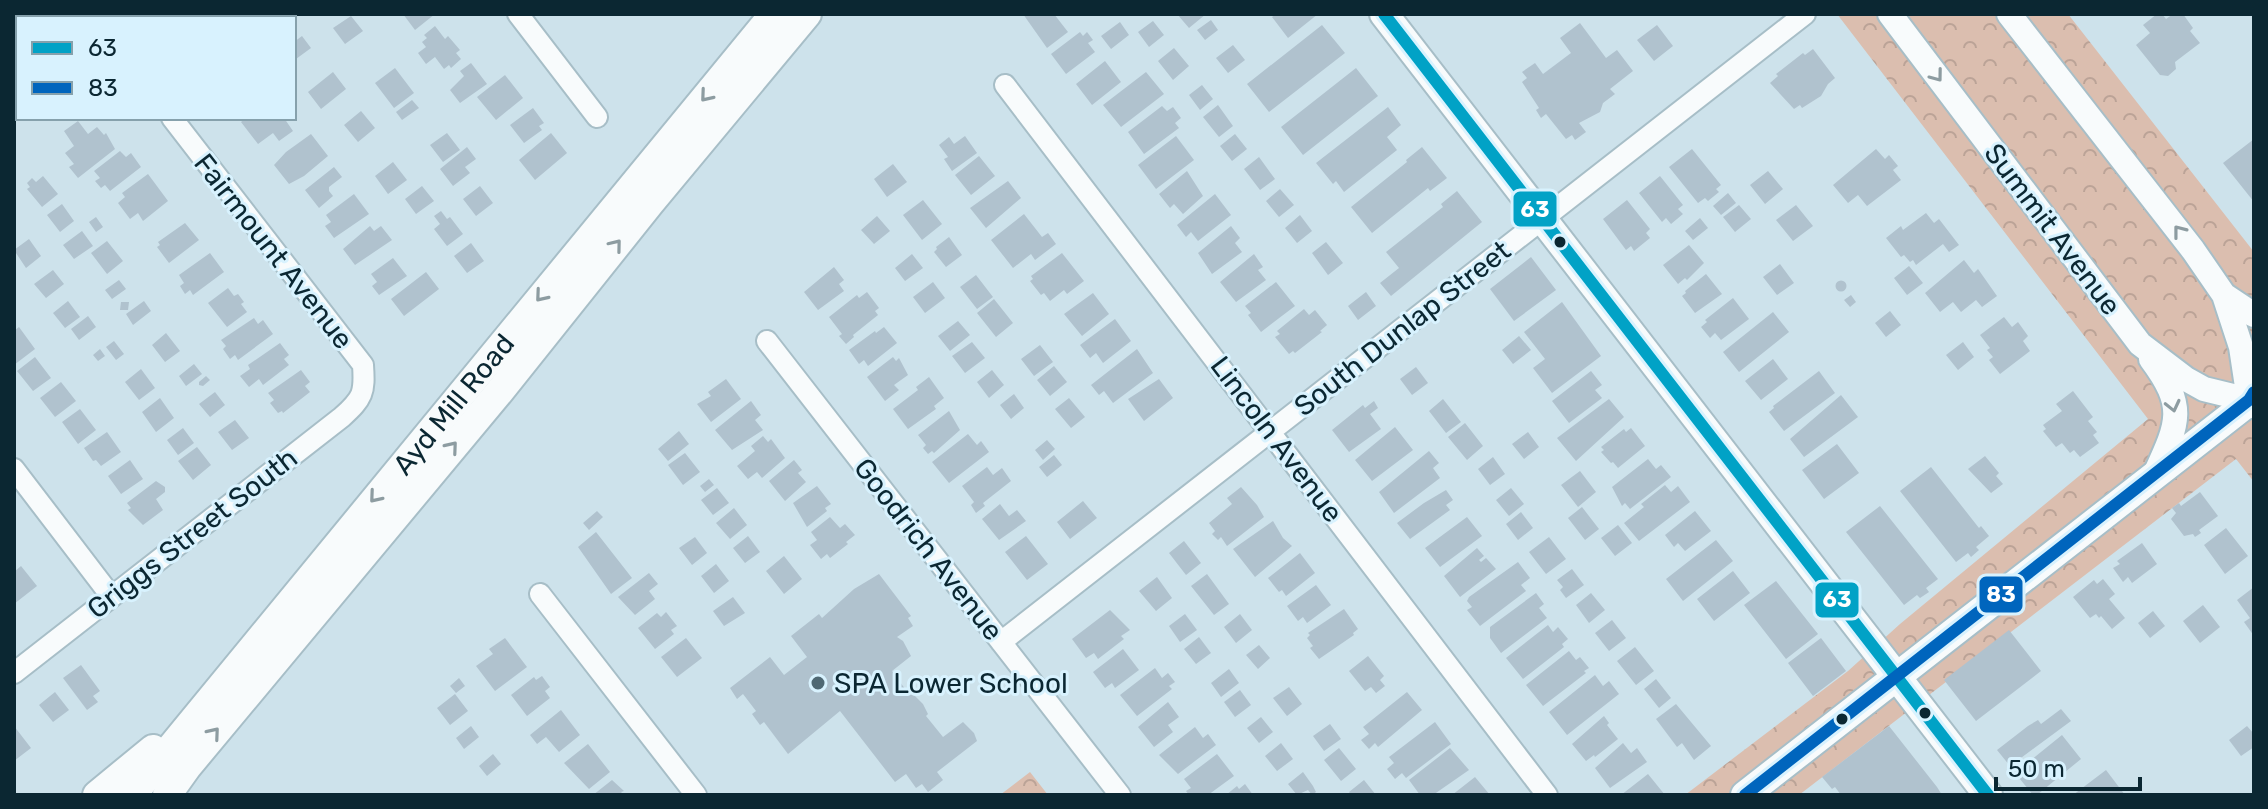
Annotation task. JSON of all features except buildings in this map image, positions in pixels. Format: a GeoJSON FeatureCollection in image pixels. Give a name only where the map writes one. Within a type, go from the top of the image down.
{"type":"FeatureCollection","features":[{"type":"Feature","properties":{"kind":"main road"},"geometry":{"type":"LineString","coordinates":[[745,49],[764,14]]}},
{"type":"Feature","properties":{"kind":"main road","name":"Ayd Mill Road"},"geometry":{"type":"LineString","coordinates":[[132,795],[774,14]]}},
{"type":"Feature","properties":{"kind":"main road","name":"Ayd Mill Road"},"geometry":{"type":"LineString","coordinates":[[167,795],[807,14]]}},
{"type":"Feature","properties":{"kind":"main road"},"geometry":{"type":"LineString","coordinates":[[1384,14],[1988,795]]}},
{"type":"Feature","properties":{"kind":"main road"},"geometry":{"type":"LineString","coordinates":[[1745,795],[2253,399]]}},
{"type":"Feature","properties":{"kind":"main road"},"geometry":{"type":"LineString","coordinates":[[97,795],[194,716]]}},
{"type":"Feature","properties":{"kind":"street"},"geometry":{"type":"LineString","coordinates":[[518,14],[597,117]]}},
{"type":"Feature","properties":{"kind":"street","name":"South Dunlap Street"},"geometry":{"type":"LineString","coordinates":[[1001,642],[1805,14]]}},
{"type":"Feature","properties":{"kind":"street","name":"Summit Avenue"},"geometry":{"type":"LineString","coordinates":[[1890,14],[2140,344],[2204,389],[2253,399]]}},
{"type":"Feature","properties":{"kind":"street"},"geometry":{"type":"LineString","coordinates":[[2009,14],[2193,250],[2224,295],[2241,347],[2253,399]]}},
{"type":"Feature","properties":{"kind":"street","name":"Lincoln Avenue"},"geometry":{"type":"LineString","coordinates":[[1005,85],[1547,795]]}},
{"type":"Feature","properties":{"kind":"street","name":"Fairmount Avenue"},"geometry":{"type":"LineString","coordinates":[[174,120],[363,365],[365,388]]}},
{"type":"Feature","properties":{"kind":"street"},"geometry":{"type":"LineString","coordinates":[[2224,295],[2254,315]]}},
{"type":"Feature","properties":{"kind":"street","name":"Goodrich Avenue"},"geometry":{"type":"LineString","coordinates":[[767,341],[1120,795]]}},
{"type":"Feature","properties":{"kind":"street"},"geometry":{"type":"LineString","coordinates":[[2140,344],[2169,387],[2177,415],[2174,434],[2156,472]]}},
{"type":"Feature","properties":{"kind":"street","name":"Griggs Street South"},"geometry":{"type":"LineString","coordinates":[[14,673],[342,417],[354,406],[365,388]]}},
{"type":"Feature","properties":{"kind":"street"},"geometry":{"type":"LineString","coordinates":[[14,469],[111,596]]}},
{"type":"Feature","properties":{"kind":"street"},"geometry":{"type":"LineString","coordinates":[[540,594],[696,795]]}},
{"type":"Feature","properties":{"kind":"green space"},"geometry":{"type":"Polygon","coordinates":[[[1837,14],[2068,14],[2254,252],[2254,482],[2236,459],[1799,795],[1685,795],[1848,671],[1900,624],[2148,419],[1837,14]]]}},
{"type":"Feature","properties":{"kind":"green space"},"geometry":{"type":"Polygon","coordinates":[[[1030,772],[1048,795],[1000,795],[1030,772]]]}},
{"type":"Feature","properties":{"kind":"transit line","name":"63"},"geometry":{"type":"LineString","coordinates":[[1384,14],[1988,795]]}},
{"type":"Feature","properties":{"kind":"transit line","name":"83"},"geometry":{"type":"LineString","coordinates":[[1745,795],[2249,400],[2254,392]]}},
{"type":"Feature","properties":{"kind":"place","name":"SPA Lower School"},"geometry":{"type":"Point","coordinates":[818,683]}}]}
